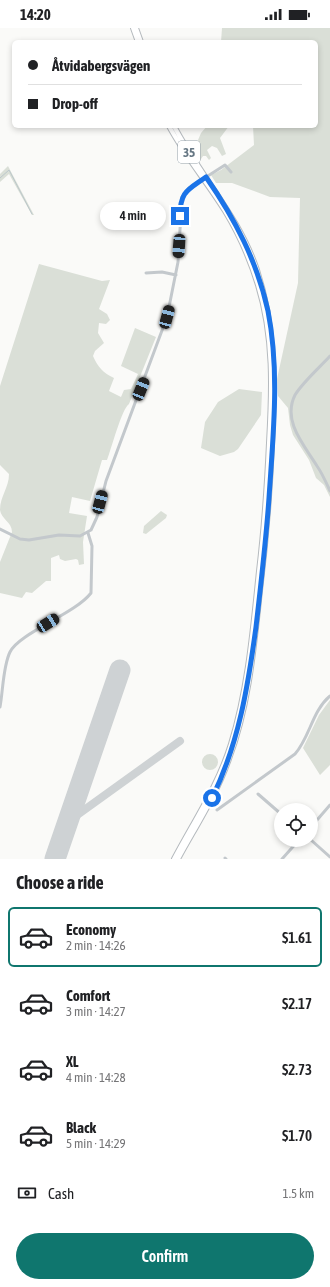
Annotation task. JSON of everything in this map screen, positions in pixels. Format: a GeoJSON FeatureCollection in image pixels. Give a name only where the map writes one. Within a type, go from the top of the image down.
{"type":"FeatureCollection","features":[{"type":"Feature","properties":{"kind":"main road"},"geometry":{"type":"LineString","coordinates":[[133,28],[137,40]]}},
{"type":"Feature","properties":{"kind":"main road"},"geometry":{"type":"LineString","coordinates":[[136,28],[140,40]]}},
{"type":"Feature","properties":{"kind":"main road","name":"35"},"geometry":{"type":"LineString","coordinates":[[171,128],[240,232],[253,259],[262,287],[274,350],[273,426],[262,570],[242,717],[230,758],[220,782],[178,859]]}},
{"type":"Feature","properties":{"kind":"main road","name":"35"},"geometry":{"type":"LineString","coordinates":[[174,859],[217,781],[227,758],[239,716],[258,584],[265,513],[270,426],[271,351],[260,293],[249,260],[234,228],[175,128]]}},
{"type":"Feature","properties":{"kind":"street"},"geometry":{"type":"LineString","coordinates":[[0,529],[20,539],[29,540],[59,534],[80,536],[88,533],[96,521],[106,481],[164,328],[176,275],[180,202],[186,191],[225,165],[230,172]]}},
{"type":"Feature","properties":{"kind":"street"},"geometry":{"type":"LineString","coordinates":[[146,273],[162,272],[176,275]]}},
{"type":"Feature","properties":{"kind":"street"},"geometry":{"type":"LineString","coordinates":[[330,356],[296,393],[293,402],[292,421],[295,431],[330,490]]}},
{"type":"Feature","properties":{"kind":"street"},"geometry":{"type":"LineString","coordinates":[[0,707],[8,659],[13,647],[79,604],[91,593],[92,546],[88,533]]}},
{"type":"Feature","properties":{"kind":"street"},"geometry":{"type":"LineString","coordinates":[[217,810],[295,754],[302,745],[320,708],[330,696]]}},
{"type":"Feature","properties":{"kind":"street"},"geometry":{"type":"LineString","coordinates":[[258,794],[274,808]]}},
{"type":"Feature","properties":{"kind":"street"},"geometry":{"type":"LineString","coordinates":[[318,819],[330,805]]}},
{"type":"Feature","properties":{"kind":"street"},"geometry":{"type":"LineString","coordinates":[[318,846],[330,857]]}},
{"type":"Feature","properties":{"kind":"street"},"geometry":{"type":"LineString","coordinates":[[282,859],[293,847]]}},
{"type":"Feature","properties":{"kind":"shaded area"},"geometry":{"type":"Polygon","coordinates":[[[222,28],[330,28],[330,497],[324,485],[316,478],[309,460],[293,435],[288,408],[278,396],[277,379],[298,283],[300,198],[270,197],[232,183],[216,183],[211,175],[221,170],[254,145],[253,128],[318,128],[318,40],[221,40],[222,28]]]}},
{"type":"Feature","properties":{"kind":"shaded area"},"geometry":{"type":"Polygon","coordinates":[[[205,128],[228,128],[220,138],[226,154],[222,156],[217,148],[212,146],[207,150],[211,158],[209,160],[206,156],[203,156],[199,162],[193,152],[201,133],[205,128]]]}},
{"type":"Feature","properties":{"kind":"shaded area"},"geometry":{"type":"Polygon","coordinates":[[[8,166],[34,215],[32,215],[9,174],[0,182],[0,174],[8,166]]]}},
{"type":"Feature","properties":{"kind":"shaded area"},"geometry":{"type":"Polygon","coordinates":[[[39,264],[102,281],[110,280],[99,309],[107,314],[110,320],[106,324],[99,323],[98,333],[104,343],[95,351],[93,356],[101,369],[114,378],[109,391],[121,397],[124,390],[131,389],[138,374],[121,366],[135,328],[156,337],[129,404],[123,413],[107,460],[102,460],[90,501],[72,497],[69,513],[87,516],[83,542],[84,564],[79,565],[78,560],[76,559],[65,561],[60,559],[59,555],[51,558],[51,581],[46,581],[32,593],[26,592],[22,598],[0,593],[0,562],[12,529],[2,516],[0,510],[1,500],[8,484],[9,474],[0,465],[0,386],[39,264]]]}},
{"type":"Feature","properties":{"kind":"shaded area"},"geometry":{"type":"Polygon","coordinates":[[[239,389],[262,392],[261,415],[238,449],[234,452],[220,456],[201,448],[205,422],[218,402],[239,389]]]}},
{"type":"Feature","properties":{"kind":"shaded area"},"geometry":{"type":"Polygon","coordinates":[[[161,511],[167,515],[166,518],[146,534],[143,533],[144,526],[161,511]]]}},
{"type":"Feature","properties":{"kind":"shaded area"},"geometry":{"type":"Polygon","coordinates":[[[330,700],[330,765],[320,775],[303,748],[319,715],[330,700]]]}},
{"type":"Feature","properties":{"kind":"shaded area"},"geometry":{"type":"Polygon","coordinates":[[[210,754],[216,756],[218,762],[216,768],[210,770],[204,768],[202,762],[204,756],[210,754]]]}},
{"type":"Feature","properties":{"kind":"waterway"},"geometry":{"type":"LineString","coordinates":[[0,178],[9,170],[32,214]]}},
{"type":"Feature","properties":{"kind":"taxiway"},"geometry":{"type":"LineString","coordinates":[[67,825],[73,818],[180,741]]}},
{"type":"Feature","properties":{"kind":"runway"},"geometry":{"type":"LineString","coordinates":[[55,859],[120,670]]}},
{"type":"Feature","properties":{"kind":"route"},"geometry":{"type":"LineString","coordinates":[[180,216],[180,202],[184,194],[189,188],[206,177],[238,226],[257,271],[265,298],[270,324],[274,364],[273,426],[268,514],[258,609],[245,701],[230,758],[212,798]]}}]}
